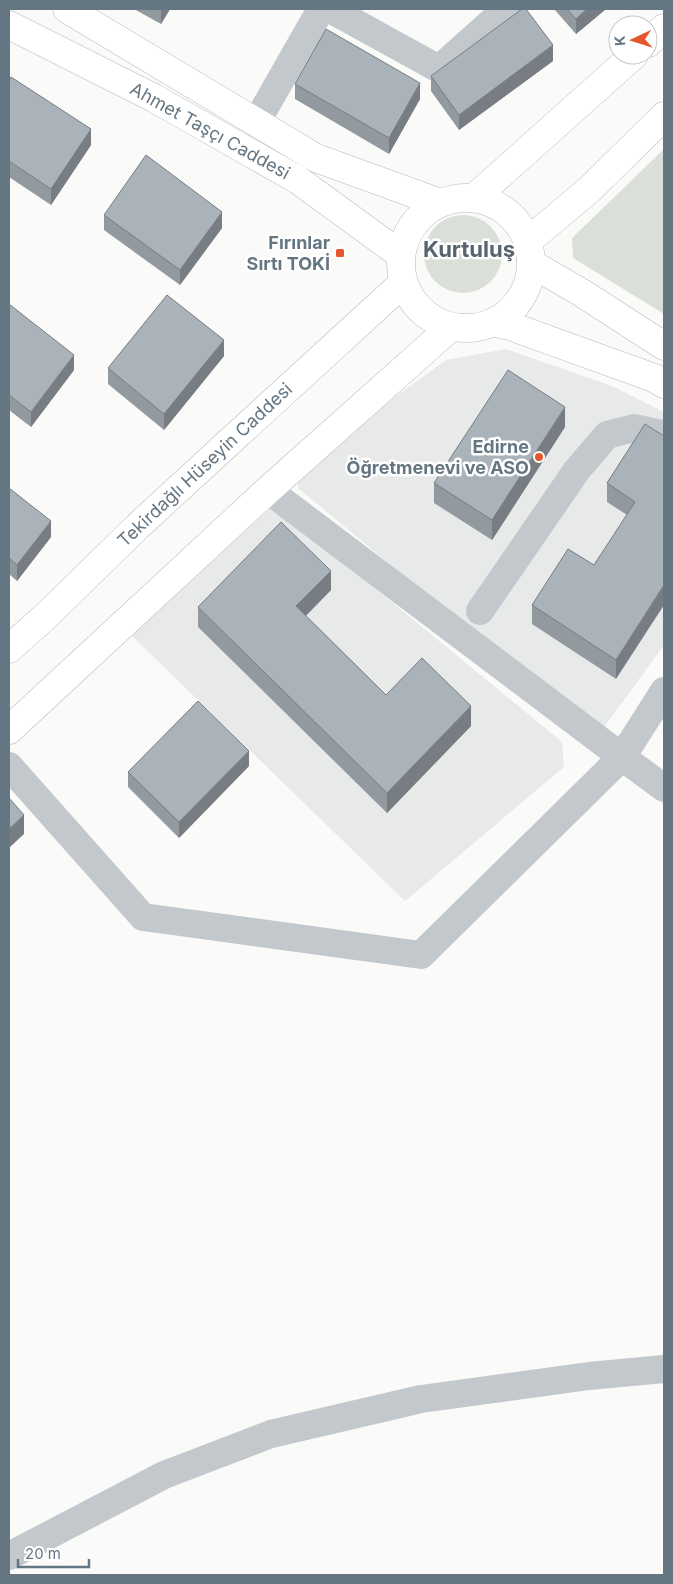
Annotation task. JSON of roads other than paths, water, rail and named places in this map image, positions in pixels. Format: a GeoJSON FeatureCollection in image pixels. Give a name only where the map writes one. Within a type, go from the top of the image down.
{"type":"FeatureCollection","features":[{"type":"Feature","properties":{"kind":"main road","name":"Ahmet Taşçı Caddesi"},"geometry":{"type":"LineString","coordinates":[[67,9],[316,158],[440,203]]}},
{"type":"Feature","properties":{"kind":"main road","name":"Ahmet Taşçı Caddesi"},"geometry":{"type":"LineString","coordinates":[[9,25],[154,98],[298,180],[400,255]]}},
{"type":"Feature","properties":{"kind":"main road"},"geometry":{"type":"LineString","coordinates":[[474,198],[623,65]]}},
{"type":"Feature","properties":{"kind":"main road"},"geometry":{"type":"LineString","coordinates":[[530,252],[590,188],[664,116]]}},
{"type":"Feature","properties":{"kind":"main road"},"geometry":{"type":"LineString","coordinates":[[457,198],[474,198],[491,203],[507,212],[519,225],[530,252],[529,282],[522,298],[510,312],[495,323],[473,329],[451,328],[430,318],[413,303],[403,283],[400,255],[407,234],[421,216],[440,203],[457,198]]}},
{"type":"Feature","properties":{"kind":"main road"},"geometry":{"type":"LineString","coordinates":[[530,252],[582,293],[664,346]]}},
{"type":"Feature","properties":{"kind":"main road","name":"Tekirdağlı Hüseyin Caddesi"},"geometry":{"type":"LineString","coordinates":[[9,649],[181,486],[403,283]]}},
{"type":"Feature","properties":{"kind":"main road"},"geometry":{"type":"LineString","coordinates":[[495,323],[528,332],[654,378],[664,384]]}},
{"type":"Feature","properties":{"kind":"main road"},"geometry":{"type":"LineString","coordinates":[[9,730],[268,490],[451,328]]}},
{"type":"Feature","properties":{"kind":"street"},"geometry":{"type":"LineString","coordinates":[[256,123],[322,9]]}},
{"type":"Feature","properties":{"kind":"street"},"geometry":{"type":"LineString","coordinates":[[330,9],[439,69],[506,9]]}},
{"type":"Feature","properties":{"kind":"street"},"geometry":{"type":"LineString","coordinates":[[480,611],[577,470],[607,435],[634,428],[664,436]]}},
{"type":"Feature","properties":{"kind":"street"},"geometry":{"type":"LineString","coordinates":[[268,490],[664,788]]}},
{"type":"Feature","properties":{"kind":"street"},"geometry":{"type":"LineString","coordinates":[[9,766],[143,916],[421,955],[622,757],[664,691]]}},
{"type":"Feature","properties":{"kind":"street"},"geometry":{"type":"LineString","coordinates":[[9,1556],[164,1475],[272,1434],[421,1399],[589,1376],[664,1369]]}},
{"type":"Feature","properties":{"kind":"place","name":"Fırınlar Sırtı TOKİ"},"geometry":{"type":"Point","coordinates":[340,253]}},
{"type":"Feature","properties":{"kind":"place","name":"Edirne Öğretmenevi ve ASO"},"geometry":{"type":"Point","coordinates":[539,457]}},
{"type":"Feature","properties":{"kind":"district","name":"Kurtuluş"},"geometry":{"type":"Point","coordinates":[469,249]}}]}
